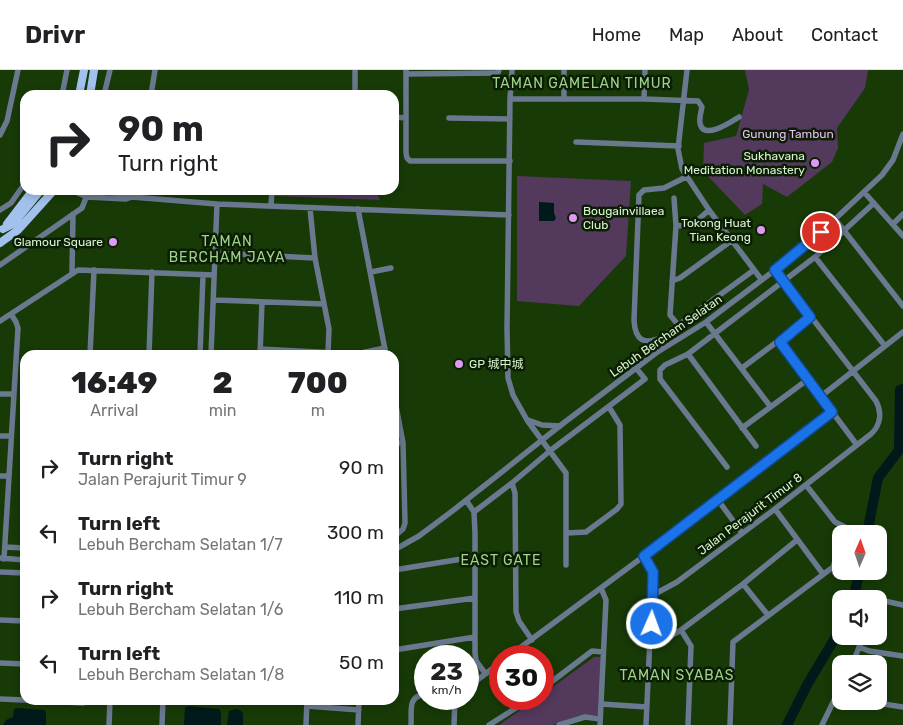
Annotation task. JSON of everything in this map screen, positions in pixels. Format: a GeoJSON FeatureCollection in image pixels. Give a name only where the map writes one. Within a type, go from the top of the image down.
{"type":"FeatureCollection","features":[{"type":"Feature","properties":{"kind":"main road"},"geometry":{"type":"LineString","coordinates":[[81,90],[84,70]]}},
{"type":"Feature","properties":{"kind":"main road"},"geometry":{"type":"LineString","coordinates":[[91,90],[94,70]]}},
{"type":"Feature","properties":{"kind":"main road"},"geometry":{"type":"LineString","coordinates":[[1,230],[29,195]]}},
{"type":"Feature","properties":{"kind":"main road"},"geometry":{"type":"LineString","coordinates":[[1,230],[13,224],[37,195]]}},
{"type":"Feature","properties":{"kind":"main road"},"geometry":{"type":"LineString","coordinates":[[0,243],[18,230],[50,195]]}},
{"type":"Feature","properties":{"kind":"street"},"geometry":{"type":"LineString","coordinates":[[0,135],[7,121],[18,70]]}},
{"type":"Feature","properties":{"kind":"street"},"geometry":{"type":"LineString","coordinates":[[63,90],[67,70]]}},
{"type":"Feature","properties":{"kind":"street"},"geometry":{"type":"LineString","coordinates":[[105,90],[110,70]]}},
{"type":"Feature","properties":{"kind":"street"},"geometry":{"type":"LineString","coordinates":[[151,90],[155,70]]}},
{"type":"Feature","properties":{"kind":"street"},"geometry":{"type":"LineString","coordinates":[[355,70],[355,90]]}},
{"type":"Feature","properties":{"kind":"street"},"geometry":{"type":"LineString","coordinates":[[564,70],[564,98]]}},
{"type":"Feature","properties":{"kind":"street"},"geometry":{"type":"LineString","coordinates":[[644,70],[644,98]]}},
{"type":"Feature","properties":{"kind":"street"},"geometry":{"type":"LineString","coordinates":[[687,70],[679,146],[680,164],[686,177],[709,210],[761,279]]}},
{"type":"Feature","properties":{"kind":"street"},"geometry":{"type":"LineString","coordinates":[[510,161],[410,161],[406,153],[406,72],[512,72],[507,328],[508,378],[513,395],[527,420],[551,450],[566,473],[566,565]]}},
{"type":"Feature","properties":{"kind":"street"},"geometry":{"type":"LineString","coordinates":[[510,99],[644,98],[698,101],[702,107],[701,126],[704,130],[709,131],[720,128],[739,117]]}},
{"type":"Feature","properties":{"kind":"street"},"geometry":{"type":"LineString","coordinates":[[399,117],[406,118]]}},
{"type":"Feature","properties":{"kind":"street"},"geometry":{"type":"LineString","coordinates":[[448,118],[510,119]]}},
{"type":"Feature","properties":{"kind":"street","name":"Lebuh Bercham Selatan"},"geometry":{"type":"LineString","coordinates":[[399,547],[419,536],[656,353],[706,322],[775,270],[836,219],[882,175],[893,160],[903,134]]}},
{"type":"Feature","properties":{"kind":"street"},"geometry":{"type":"LineString","coordinates":[[576,142],[679,146]]}},
{"type":"Feature","properties":{"kind":"street"},"geometry":{"type":"LineString","coordinates":[[686,177],[664,188],[644,190],[639,195],[634,325],[638,336],[645,341],[655,340],[679,326],[754,270]]}},
{"type":"Feature","properties":{"kind":"street"},"geometry":{"type":"LineString","coordinates":[[0,210],[11,203],[20,190]]}},
{"type":"Feature","properties":{"kind":"street"},"geometry":{"type":"LineString","coordinates":[[864,192],[903,236]]}},
{"type":"Feature","properties":{"kind":"street"},"geometry":{"type":"LineString","coordinates":[[0,265],[82,208],[87,195]]}},
{"type":"Feature","properties":{"kind":"street"},"geometry":{"type":"LineString","coordinates":[[104,195],[126,199],[132,197],[217,204],[509,215]]}},
{"type":"Feature","properties":{"kind":"street"},"geometry":{"type":"LineString","coordinates":[[271,206],[272,195]]}},
{"type":"Feature","properties":{"kind":"street"},"geometry":{"type":"LineString","coordinates":[[674,198],[676,226],[670,315],[679,326]]}},
{"type":"Feature","properties":{"kind":"street"},"geometry":{"type":"LineString","coordinates":[[727,467],[660,379],[659,372],[662,367],[688,354],[815,257],[874,202]]}},
{"type":"Feature","properties":{"kind":"street"},"geometry":{"type":"LineString","coordinates":[[211,350],[217,204]]}},
{"type":"Feature","properties":{"kind":"street"},"geometry":{"type":"LineString","coordinates":[[310,208],[315,258],[329,329],[328,350]]}},
{"type":"Feature","properties":{"kind":"street"},"geometry":{"type":"LineString","coordinates":[[358,209],[386,350]]}},
{"type":"Feature","properties":{"kind":"street"},"geometry":{"type":"LineString","coordinates":[[676,226],[692,225],[709,210]]}},
{"type":"Feature","properties":{"kind":"street"},"geometry":{"type":"LineString","coordinates":[[72,273],[73,214]]}},
{"type":"Feature","properties":{"kind":"street"},"geometry":{"type":"LineString","coordinates":[[893,224],[903,214]]}},
{"type":"Feature","properties":{"kind":"street"},"geometry":{"type":"LineString","coordinates":[[836,219],[903,306]]}},
{"type":"Feature","properties":{"kind":"street"},"geometry":{"type":"LineString","coordinates":[[672,281],[680,278],[731,241]]}},
{"type":"Feature","properties":{"kind":"street"},"geometry":{"type":"LineString","coordinates":[[215,253],[315,258]]}},
{"type":"Feature","properties":{"kind":"street"},"geometry":{"type":"LineString","coordinates":[[815,257],[885,346]]}},
{"type":"Feature","properties":{"kind":"street"},"geometry":{"type":"LineString","coordinates":[[371,272],[391,268]]}},
{"type":"Feature","properties":{"kind":"street"},"geometry":{"type":"LineString","coordinates":[[0,321],[69,277],[72,273],[83,270],[214,275]]}},
{"type":"Feature","properties":{"kind":"street"},"geometry":{"type":"LineString","coordinates":[[90,350],[94,270]]}},
{"type":"Feature","properties":{"kind":"street","name":"Jalan Perajurit Timur 8"},"geometry":{"type":"LineString","coordinates":[[653,595],[677,582],[775,509],[875,431],[879,421],[880,409],[775,270]]}},
{"type":"Feature","properties":{"kind":"street"},"geometry":{"type":"LineString","coordinates":[[149,350],[152,272]]}},
{"type":"Feature","properties":{"kind":"street"},"geometry":{"type":"LineString","coordinates":[[200,350],[204,275]]}},
{"type":"Feature","properties":{"kind":"street"},"geometry":{"type":"LineString","coordinates":[[214,300],[324,304]]}},
{"type":"Feature","properties":{"kind":"street"},"geometry":{"type":"LineString","coordinates":[[260,350],[262,302]]}},
{"type":"Feature","properties":{"kind":"street"},"geometry":{"type":"LineString","coordinates":[[11,314],[18,328],[9,476],[3,530],[5,547],[2,558],[20,560]]}},
{"type":"Feature","properties":{"kind":"street"},"geometry":{"type":"LineString","coordinates":[[742,368],[780,342],[810,317]]}},
{"type":"Feature","properties":{"kind":"street"},"geometry":{"type":"LineString","coordinates":[[706,322],[770,406]]}},
{"type":"Feature","properties":{"kind":"street"},"geometry":{"type":"LineString","coordinates":[[820,397],[903,332]]}},
{"type":"Feature","properties":{"kind":"street"},"geometry":{"type":"LineString","coordinates":[[780,342],[857,445]]}},
{"type":"Feature","properties":{"kind":"street"},"geometry":{"type":"LineString","coordinates":[[688,354],[756,446]]}},
{"type":"Feature","properties":{"kind":"street"},"geometry":{"type":"LineString","coordinates":[[474,512],[551,450],[645,379],[636,368]]}},
{"type":"Feature","properties":{"kind":"street"},"geometry":{"type":"LineString","coordinates":[[742,428],[807,380]]}},
{"type":"Feature","properties":{"kind":"street"},"geometry":{"type":"LineString","coordinates":[[0,394],[14,394]]}},
{"type":"Feature","properties":{"kind":"street"},"geometry":{"type":"LineString","coordinates":[[567,533],[586,533],[621,504],[621,429],[618,420],[609,406]]}},
{"type":"Feature","properties":{"kind":"street"},"geometry":{"type":"LineString","coordinates":[[525,645],[832,412]]}},
{"type":"Feature","properties":{"kind":"street"},"geometry":{"type":"LineString","coordinates":[[527,420],[542,425],[560,426]]}},
{"type":"Feature","properties":{"kind":"street"},"geometry":{"type":"LineString","coordinates":[[399,422],[403,443],[405,523],[399,534]]}},
{"type":"Feature","properties":{"kind":"street"},"geometry":{"type":"LineString","coordinates":[[0,436],[11,436]]}},
{"type":"Feature","properties":{"kind":"street"},"geometry":{"type":"LineString","coordinates":[[0,476],[9,476]]}},
{"type":"Feature","properties":{"kind":"street"},"geometry":{"type":"LineString","coordinates":[[512,483],[515,493],[516,612],[519,621],[532,640]]}},
{"type":"Feature","properties":{"kind":"street"},"geometry":{"type":"LineString","coordinates":[[806,485],[835,522],[841,525]]}},
{"type":"Feature","properties":{"kind":"street"},"geometry":{"type":"LineString","coordinates":[[466,500],[474,512],[476,661],[485,673]]}},
{"type":"Feature","properties":{"kind":"street"},"geometry":{"type":"LineString","coordinates":[[718,500],[742,533]]}},
{"type":"Feature","properties":{"kind":"street"},"geometry":{"type":"LineString","coordinates":[[775,509],[823,574]]}},
{"type":"Feature","properties":{"kind":"street"},"geometry":{"type":"LineString","coordinates":[[651,638],[667,638],[681,630],[743,584],[797,540]]}},
{"type":"Feature","properties":{"kind":"street"},"geometry":{"type":"LineString","coordinates":[[5,547],[20,548]]}},
{"type":"Feature","properties":{"kind":"street"},"geometry":{"type":"LineString","coordinates":[[644,556],[653,571],[646,725]]}},
{"type":"Feature","properties":{"kind":"street"},"geometry":{"type":"LineString","coordinates":[[399,569],[474,557]]}},
{"type":"Feature","properties":{"kind":"street"},"geometry":{"type":"LineString","coordinates":[[730,725],[732,644],[832,568]]}},
{"type":"Feature","properties":{"kind":"street"},"geometry":{"type":"LineString","coordinates":[[0,572],[20,573]]}},
{"type":"Feature","properties":{"kind":"street"},"geometry":{"type":"LineString","coordinates":[[743,584],[768,615]]}},
{"type":"Feature","properties":{"kind":"street"},"geometry":{"type":"LineString","coordinates":[[559,725],[585,717],[600,722],[606,600],[601,588]]}},
{"type":"Feature","properties":{"kind":"street"},"geometry":{"type":"LineString","coordinates":[[399,608],[475,598]]}},
{"type":"Feature","properties":{"kind":"street"},"geometry":{"type":"LineString","coordinates":[[887,602],[903,605]]}},
{"type":"Feature","properties":{"kind":"street"},"geometry":{"type":"LineString","coordinates":[[0,620],[20,621]]}},
{"type":"Feature","properties":{"kind":"street"},"geometry":{"type":"LineString","coordinates":[[681,630],[691,646],[688,725]]}},
{"type":"Feature","properties":{"kind":"street"},"geometry":{"type":"LineString","coordinates":[[399,649],[475,637]]}},
{"type":"Feature","properties":{"kind":"street"},"geometry":{"type":"LineString","coordinates":[[856,655],[860,647],[869,651],[903,656]]}},
{"type":"Feature","properties":{"kind":"street"},"geometry":{"type":"LineString","coordinates":[[554,680],[592,651],[604,652]]}},
{"type":"Feature","properties":{"kind":"street"},"geometry":{"type":"LineString","coordinates":[[0,663],[20,664]]}},
{"type":"Feature","properties":{"kind":"street"},"geometry":{"type":"LineString","coordinates":[[479,678],[489,671]]}},
{"type":"Feature","properties":{"kind":"street"},"geometry":{"type":"LineString","coordinates":[[0,699],[20,700]]}},
{"type":"Feature","properties":{"kind":"street"},"geometry":{"type":"LineString","coordinates":[[411,725],[414,699]]}},
{"type":"Feature","properties":{"kind":"street"},"geometry":{"type":"LineString","coordinates":[[601,704],[647,707]]}},
{"type":"Feature","properties":{"kind":"street"},"geometry":{"type":"LineString","coordinates":[[109,725],[110,705]]}},
{"type":"Feature","properties":{"kind":"street"},"geometry":{"type":"LineString","coordinates":[[162,725],[163,705]]}},
{"type":"Feature","properties":{"kind":"street"},"geometry":{"type":"LineString","coordinates":[[306,725],[307,705]]}},
{"type":"Feature","properties":{"kind":"street"},"geometry":{"type":"LineString","coordinates":[[322,705],[359,710]]}},
{"type":"Feature","properties":{"kind":"street"},"geometry":{"type":"LineString","coordinates":[[358,725],[359,705]]}},
{"type":"Feature","properties":{"kind":"street"},"geometry":{"type":"LineString","coordinates":[[887,705],[903,707]]}},
{"type":"Feature","properties":{"kind":"street"},"geometry":{"type":"LineString","coordinates":[[822,725],[832,707]]}},
{"type":"Feature","properties":{"kind":"street"},"geometry":{"type":"LineString","coordinates":[[454,725],[455,710]]}},
{"type":"Feature","properties":{"kind":"street"},"geometry":{"type":"LineString","coordinates":[[491,724],[509,710]]}},
{"type":"Feature","properties":{"kind":"green space","name":"Gunung Tambun"},"geometry":{"type":"Polygon","coordinates":[[[745,70],[868,70],[865,88],[837,128],[838,148],[832,162],[787,197],[763,184],[762,204],[745,215],[703,171],[704,143],[736,136],[749,90],[745,70]]]}},
{"type":"Feature","properties":{"kind":"green space","name":"Bougainvillaea Club"},"geometry":{"type":"Polygon","coordinates":[[[517,176],[631,181],[626,256],[579,306],[517,301],[517,176]]]}},
{"type":"Feature","properties":{"kind":"green space"},"geometry":{"type":"Polygon","coordinates":[[[378,195],[380,200],[273,196],[378,195]]]}},
{"type":"Feature","properties":{"kind":"green space"},"geometry":{"type":"Polygon","coordinates":[[[594,657],[601,657],[599,715],[578,716],[552,725],[499,725],[520,710],[554,710],[554,686],[594,657]]]}},
{"type":"Feature","properties":{"kind":"water"},"geometry":{"type":"Polygon","coordinates":[[[539,202],[554,203],[556,218],[554,221],[539,221],[539,202]]]}},
{"type":"Feature","properties":{"kind":"water"},"geometry":{"type":"Polygon","coordinates":[[[188,706],[219,709],[221,712],[221,725],[184,725],[185,708],[188,706]]]}},
{"type":"Feature","properties":{"kind":"water"},"geometry":{"type":"Polygon","coordinates":[[[14,709],[44,710],[46,712],[46,725],[3,725],[6,720],[13,717],[14,709]]]}},
{"type":"Feature","properties":{"kind":"water"},"geometry":{"type":"Polygon","coordinates":[[[236,709],[243,713],[243,725],[227,725],[229,711],[236,709]]]}},
{"type":"Feature","properties":{"kind":"waterway"},"geometry":{"type":"LineString","coordinates":[[869,525],[878,478],[899,450],[900,390],[903,389]]}},
{"type":"Feature","properties":{"kind":"waterway"},"geometry":{"type":"LineString","coordinates":[[855,590],[858,580]]}},
{"type":"Feature","properties":{"kind":"waterway"},"geometry":{"type":"LineString","coordinates":[[787,725],[807,685],[832,643]]}},
{"type":"Feature","properties":{"kind":"place","name":"Sukhavana Meditation Monastery"},"geometry":{"type":"Point","coordinates":[815,163]}},
{"type":"Feature","properties":{"kind":"place","name":"Bougainvillaea Club"},"geometry":{"type":"Point","coordinates":[573,218]}},
{"type":"Feature","properties":{"kind":"place","name":"Tokong Huat Tian Keong"},"geometry":{"type":"Point","coordinates":[761,230]}},
{"type":"Feature","properties":{"kind":"place","name":"Glamour Square"},"geometry":{"type":"Point","coordinates":[113,242]}},
{"type":"Feature","properties":{"kind":"place","name":"GP 城中城"},"geometry":{"type":"Point","coordinates":[459,364]}},
{"type":"Feature","properties":{"kind":"district","name":"TAMAN GAMELAN TIMUR"},"geometry":{"type":"Point","coordinates":[582,83]}},
{"type":"Feature","properties":{"kind":"district","name":"TAMAN BERCHAM JAYA"},"geometry":{"type":"Point","coordinates":[227,250]}},
{"type":"Feature","properties":{"kind":"district","name":"EAST GATE"},"geometry":{"type":"Point","coordinates":[501,560]}},
{"type":"Feature","properties":{"kind":"district","name":"TAMAN SYABAS"},"geometry":{"type":"Point","coordinates":[677,675]}},
{"type":"Feature","properties":{"kind":"route"},"geometry":{"type":"LineString","coordinates":[[652,624],[653,572],[644,556],[832,412],[780,342],[810,317],[775,270],[821,232]]}}]}
